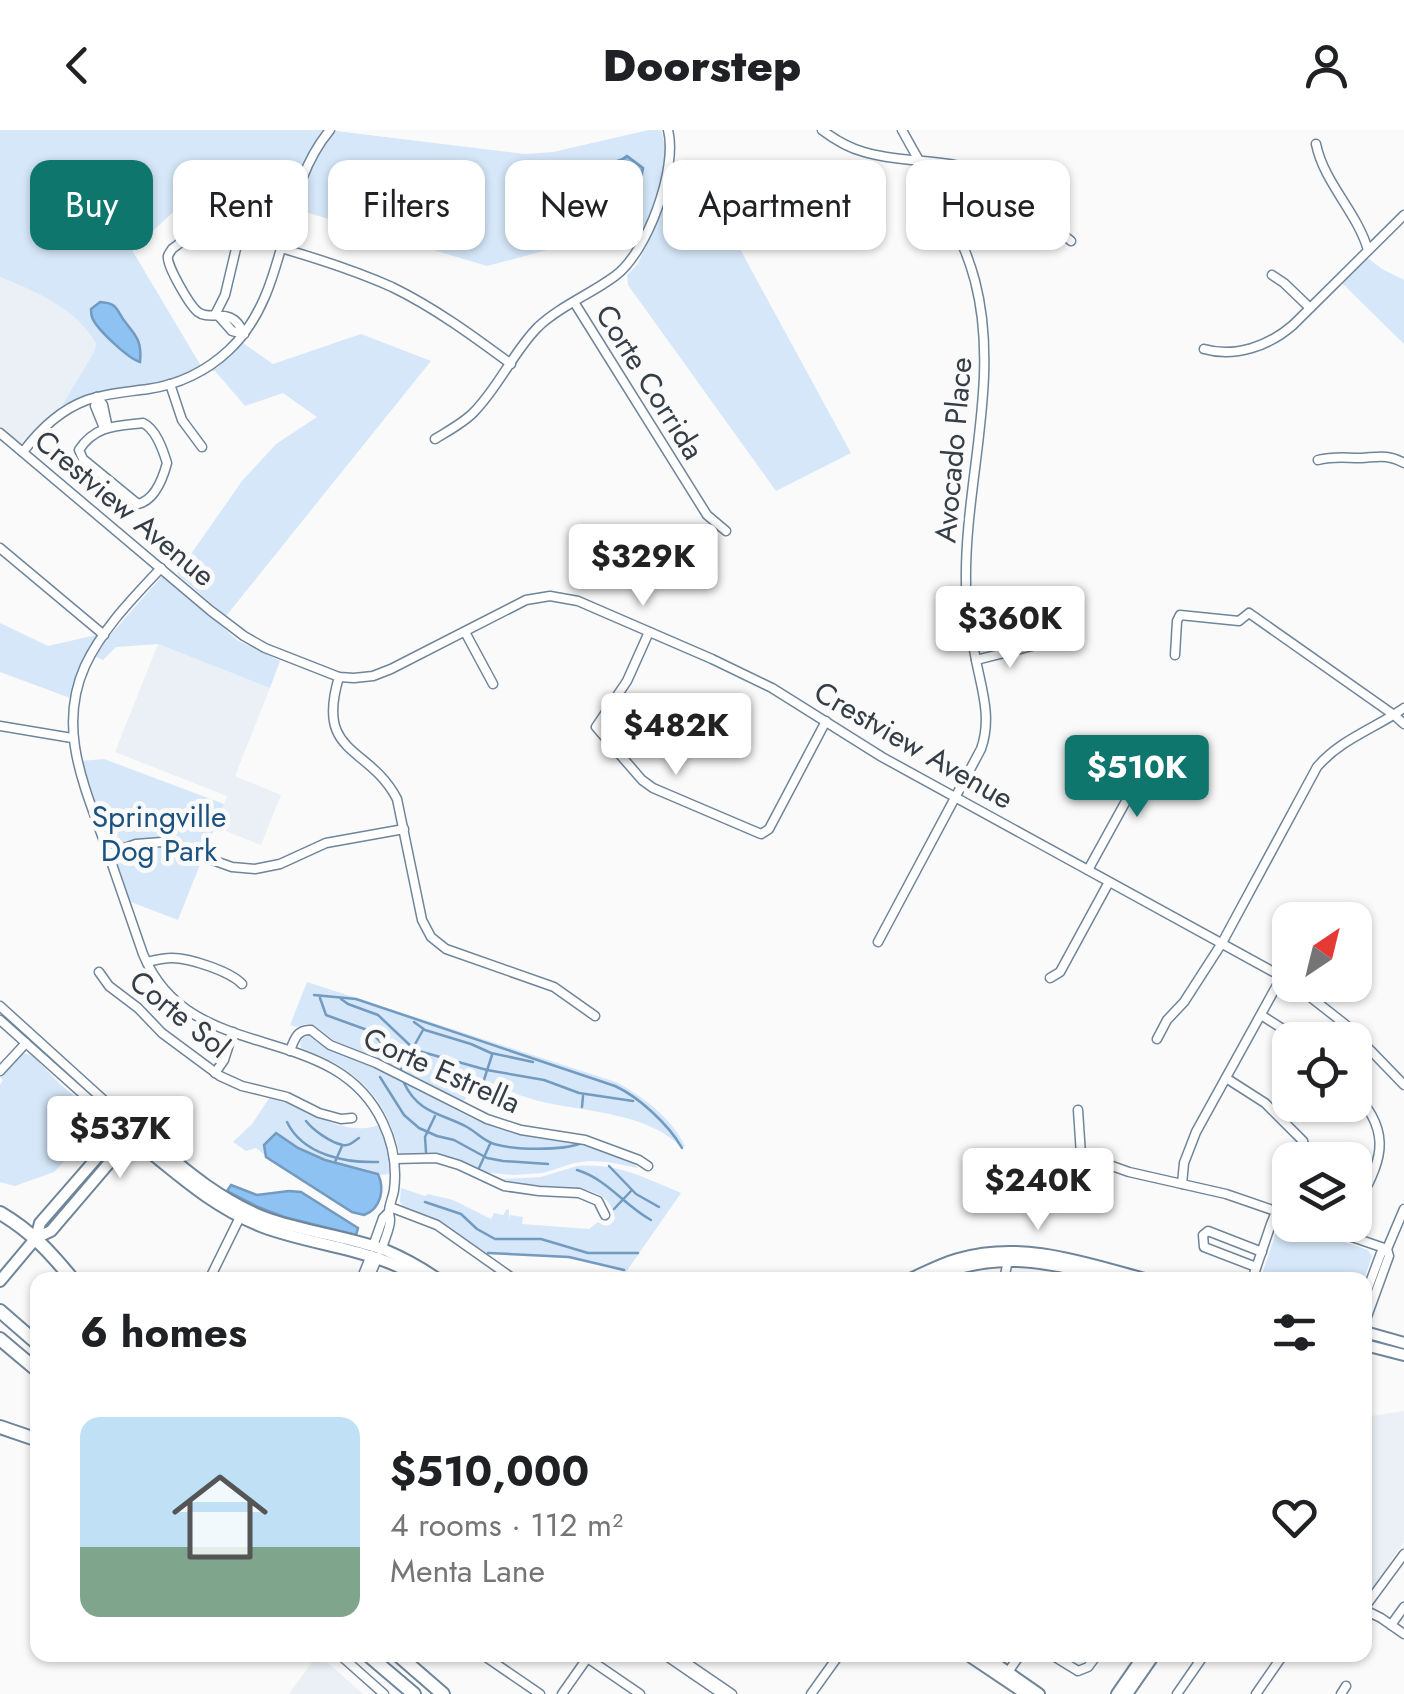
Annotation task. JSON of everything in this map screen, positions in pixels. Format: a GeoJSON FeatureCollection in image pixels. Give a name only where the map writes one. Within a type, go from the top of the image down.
{"type":"FeatureCollection","features":[{"type":"Feature","properties":{"kind":"highway"},"geometry":{"type":"LineString","coordinates":[[0,1213],[24,1227],[66,1272]]}},
{"type":"Feature","properties":{"kind":"highway"},"geometry":{"type":"LineString","coordinates":[[0,1312],[30,1337]]}},
{"type":"Feature","properties":{"kind":"highway"},"geometry":{"type":"LineString","coordinates":[[0,1339],[30,1364]]}},
{"type":"Feature","properties":{"kind":"highway"},"geometry":{"type":"LineString","coordinates":[[0,1426],[30,1437]]}},
{"type":"Feature","properties":{"kind":"highway"},"geometry":{"type":"LineString","coordinates":[[376,1662],[414,1694]]}},
{"type":"Feature","properties":{"kind":"highway"},"geometry":{"type":"LineString","coordinates":[[406,1662],[444,1694]]}},
{"type":"Feature","properties":{"kind":"main road"},"geometry":{"type":"LineString","coordinates":[[0,1281],[36,1238],[51,1231],[129,1129],[195,1190],[293,1236],[376,1252],[426,1272]]}},
{"type":"Feature","properties":{"kind":"main road"},"geometry":{"type":"LineString","coordinates":[[376,1252],[409,1272]]}},
{"type":"Feature","properties":{"kind":"main road"},"geometry":{"type":"LineString","coordinates":[[927,1272],[956,1260],[1008,1256],[1054,1256],[1117,1272]]}},
{"type":"Feature","properties":{"kind":"main road"},"geometry":{"type":"LineString","coordinates":[[945,1272],[1008,1256],[1084,1272]]}},
{"type":"Feature","properties":{"kind":"main road"},"geometry":{"type":"LineString","coordinates":[[1372,1334],[1404,1343]]}},
{"type":"Feature","properties":{"kind":"main road"},"geometry":{"type":"LineString","coordinates":[[1372,1347],[1404,1354]]}},
{"type":"Feature","properties":{"kind":"main road"},"geometry":{"type":"LineString","coordinates":[[981,1662],[1040,1694]]}},
{"type":"Feature","properties":{"kind":"main road"},"geometry":{"type":"LineString","coordinates":[[991,1662],[1026,1694]]}},
{"type":"Feature","properties":{"kind":"main road"},"geometry":{"type":"LineString","coordinates":[[1126,1691],[1140,1662]]}},
{"type":"Feature","properties":{"kind":"main road"},"geometry":{"type":"LineString","coordinates":[[1126,1691],[1149,1662]]}},
{"type":"Feature","properties":{"kind":"street"},"geometry":{"type":"LineString","coordinates":[[308,162],[330,130]]}},
{"type":"Feature","properties":{"kind":"street"},"geometry":{"type":"LineString","coordinates":[[436,439],[474,412],[536,330],[618,274],[633,258],[670,167],[668,130]]}},
{"type":"Feature","properties":{"kind":"street"},"geometry":{"type":"LineString","coordinates":[[822,130],[867,154],[912,160]]}},
{"type":"Feature","properties":{"kind":"street","name":"Avocado Place"},"geometry":{"type":"LineString","coordinates":[[902,130],[918,160]]}},
{"type":"Feature","properties":{"kind":"street"},"geometry":{"type":"LineString","coordinates":[[1316,144],[1368,250]]}},
{"type":"Feature","properties":{"kind":"street"},"geometry":{"type":"LineString","coordinates":[[1204,349],[1248,349],[1286,332],[1404,216]]}},
{"type":"Feature","properties":{"kind":"street"},"geometry":{"type":"LineString","coordinates":[[216,313],[227,290],[239,236],[232,225],[214,222],[172,249],[168,260],[197,311],[207,316],[224,315],[244,334]]}},
{"type":"Feature","properties":{"kind":"street"},"geometry":{"type":"LineString","coordinates":[[23,452],[40,430],[70,408],[97,397],[170,384],[210,366],[226,354],[262,304],[280,250]]}},
{"type":"Feature","properties":{"kind":"street"},"geometry":{"type":"LineString","coordinates":[[288,250],[342,266],[393,288],[444,316],[510,364]]}},
{"type":"Feature","properties":{"kind":"street","name":"Avocado Place"},"geometry":{"type":"LineString","coordinates":[[878,942],[982,749],[987,726],[966,584],[984,333],[972,272],[963,250]]}},
{"type":"Feature","properties":{"kind":"street"},"geometry":{"type":"LineString","coordinates":[[1272,275],[1310,308]]}},
{"type":"Feature","properties":{"kind":"street","name":"Corte Corrida"},"geometry":{"type":"LineString","coordinates":[[574,302],[706,515],[726,531]]}},
{"type":"Feature","properties":{"kind":"street"},"geometry":{"type":"LineString","coordinates":[[170,384],[182,420],[202,447]]}},
{"type":"Feature","properties":{"kind":"street"},"geometry":{"type":"LineString","coordinates":[[97,397],[94,406],[104,428]]}},
{"type":"Feature","properties":{"kind":"street"},"geometry":{"type":"LineString","coordinates":[[143,423],[153,432],[167,465],[145,503],[134,502],[80,456],[82,444],[104,428],[143,423]]}},
{"type":"Feature","properties":{"kind":"street","name":"Crestview Avenue"},"geometry":{"type":"LineString","coordinates":[[0,432],[160,568],[244,636],[265,648],[338,677],[360,678],[381,674],[518,603],[550,596],[578,601],[772,688],[874,752],[1272,971]]}},
{"type":"Feature","properties":{"kind":"street"},"geometry":{"type":"LineString","coordinates":[[1318,460],[1338,455],[1379,455],[1404,463]]}},
{"type":"Feature","properties":{"kind":"street"},"geometry":{"type":"LineString","coordinates":[[0,548],[104,635]]}},
{"type":"Feature","properties":{"kind":"street"},"geometry":{"type":"LineString","coordinates":[[160,568],[104,635],[89,657],[77,687],[72,738],[80,774],[147,962],[162,987],[181,1007],[204,1022],[332,1067],[356,1086],[381,1118],[394,1158],[394,1186],[367,1272]]}},
{"type":"Feature","properties":{"kind":"street"},"geometry":{"type":"LineString","coordinates":[[1175,655],[1180,616],[1239,620],[1249,612],[1404,724]]}},
{"type":"Feature","properties":{"kind":"street"},"geometry":{"type":"LineString","coordinates":[[465,632],[493,684]]}},
{"type":"Feature","properties":{"kind":"street"},"geometry":{"type":"LineString","coordinates":[[649,632],[628,682],[597,729],[653,788],[754,833],[764,832],[826,721]]}},
{"type":"Feature","properties":{"kind":"street"},"geometry":{"type":"LineString","coordinates":[[976,660],[1036,645]]}},
{"type":"Feature","properties":{"kind":"street"},"geometry":{"type":"LineString","coordinates":[[338,677],[332,702],[334,726],[343,742],[390,788],[399,805],[422,920],[435,941],[451,952],[554,987],[595,1016]]}},
{"type":"Feature","properties":{"kind":"street"},"geometry":{"type":"LineString","coordinates":[[1157,1039],[1222,942],[1316,767],[1329,752],[1404,708]]}},
{"type":"Feature","properties":{"kind":"street"},"geometry":{"type":"LineString","coordinates":[[0,726],[72,738]]}},
{"type":"Feature","properties":{"kind":"street"},"geometry":{"type":"LineString","coordinates":[[1088,870],[1154,752]]}},
{"type":"Feature","properties":{"kind":"street"},"geometry":{"type":"LineString","coordinates":[[108,854],[136,844],[162,842],[232,867],[256,870],[276,866],[326,843],[404,828]]}},
{"type":"Feature","properties":{"kind":"street"},"geometry":{"type":"LineString","coordinates":[[1050,978],[1060,972],[1110,882]]}},
{"type":"Feature","properties":{"kind":"street"},"geometry":{"type":"LineString","coordinates":[[147,962],[185,959],[234,976],[242,984]]}},
{"type":"Feature","properties":{"kind":"street","name":"Corte Sol"},"geometry":{"type":"LineString","coordinates":[[99,972],[109,986],[162,1033],[215,1073],[340,1120],[352,1118]]}},
{"type":"Feature","properties":{"kind":"street"},"geometry":{"type":"LineString","coordinates":[[1182,1184],[1188,1149],[1261,1014],[1272,1001]]}},
{"type":"Feature","properties":{"kind":"street","name":"Crestview Avenue"},"geometry":{"type":"LineString","coordinates":[[1317,1002],[1341,1020],[1404,1086]]}},
{"type":"Feature","properties":{"kind":"street"},"geometry":{"type":"LineString","coordinates":[[0,1006],[29,1040]]}},
{"type":"Feature","properties":{"kind":"street"},"geometry":{"type":"LineString","coordinates":[[1261,1014],[1273,1022]]}},
{"type":"Feature","properties":{"kind":"street"},"geometry":{"type":"LineString","coordinates":[[0,1020],[29,1040],[129,1129]]}},
{"type":"Feature","properties":{"kind":"street","name":"Corte Estrella"},"geometry":{"type":"LineString","coordinates":[[290,1052],[297,1034],[311,1030],[330,1044],[487,1119],[521,1130],[585,1140],[648,1166]]}},
{"type":"Feature","properties":{"kind":"street"},"geometry":{"type":"LineString","coordinates":[[215,1073],[234,1032]]}},
{"type":"Feature","properties":{"kind":"street"},"geometry":{"type":"LineString","coordinates":[[0,1070],[29,1040]]}},
{"type":"Feature","properties":{"kind":"street"},"geometry":{"type":"LineString","coordinates":[[1226,1078],[1265,1103],[1303,1142]]}},
{"type":"Feature","properties":{"kind":"street"},"geometry":{"type":"LineString","coordinates":[[1057,1198],[1081,1155],[1078,1110]]}},
{"type":"Feature","properties":{"kind":"street"},"geometry":{"type":"LineString","coordinates":[[1372,1116],[1380,1146],[1372,1176]]}},
{"type":"Feature","properties":{"kind":"street"},"geometry":{"type":"LineString","coordinates":[[1081,1155],[1129,1172],[1226,1194],[1272,1210]]}},
{"type":"Feature","properties":{"kind":"street"},"geometry":{"type":"LineString","coordinates":[[394,1158],[444,1160],[504,1186],[578,1192],[598,1201],[606,1215]]}},
{"type":"Feature","properties":{"kind":"street"},"geometry":{"type":"LineString","coordinates":[[1372,1277],[1404,1208]]}},
{"type":"Feature","properties":{"kind":"street"},"geometry":{"type":"LineString","coordinates":[[390,1209],[437,1225],[505,1272]]}},
{"type":"Feature","properties":{"kind":"street"},"geometry":{"type":"LineString","coordinates":[[213,1272],[242,1212]]}},
{"type":"Feature","properties":{"kind":"street"},"geometry":{"type":"LineString","coordinates":[[1254,1272],[1272,1223]]}},
{"type":"Feature","properties":{"kind":"street"},"geometry":{"type":"LineString","coordinates":[[1256,1267],[1204,1247],[1203,1235],[1208,1231],[1262,1252]]}},
{"type":"Feature","properties":{"kind":"street"},"geometry":{"type":"LineString","coordinates":[[1372,1242],[1387,1249],[1390,1256],[1372,1304]]}},
{"type":"Feature","properties":{"kind":"street"},"geometry":{"type":"LineString","coordinates":[[1005,1272],[1008,1256]]}},
{"type":"Feature","properties":{"kind":"street"},"geometry":{"type":"LineString","coordinates":[[1372,1598],[1404,1554]]}},
{"type":"Feature","properties":{"kind":"street"},"geometry":{"type":"LineString","coordinates":[[1392,1626],[1404,1607]]}},
{"type":"Feature","properties":{"kind":"street"},"geometry":{"type":"LineString","coordinates":[[1372,1613],[1404,1634]]}},
{"type":"Feature","properties":{"kind":"street"},"geometry":{"type":"LineString","coordinates":[[348,1662],[384,1694]]}},
{"type":"Feature","properties":{"kind":"street"},"geometry":{"type":"LineString","coordinates":[[493,1662],[540,1694]]}},
{"type":"Feature","properties":{"kind":"street"},"geometry":{"type":"LineString","coordinates":[[562,1694],[583,1662]]}},
{"type":"Feature","properties":{"kind":"street"},"geometry":{"type":"LineString","coordinates":[[595,1662],[640,1694]]}},
{"type":"Feature","properties":{"kind":"street"},"geometry":{"type":"LineString","coordinates":[[675,1662],[722,1694]]}},
{"type":"Feature","properties":{"kind":"street"},"geometry":{"type":"LineString","coordinates":[[685,1662],[732,1694]]}},
{"type":"Feature","properties":{"kind":"street"},"geometry":{"type":"LineString","coordinates":[[811,1694],[833,1662]]}},
{"type":"Feature","properties":{"kind":"street"},"geometry":{"type":"LineString","coordinates":[[1006,1676],[1015,1662]]}},
{"type":"Feature","properties":{"kind":"street"},"geometry":{"type":"LineString","coordinates":[[1062,1662],[1083,1670],[1093,1662]]}},
{"type":"Feature","properties":{"kind":"street"},"geometry":{"type":"LineString","coordinates":[[1177,1694],[1199,1662]]}},
{"type":"Feature","properties":{"kind":"street"},"geometry":{"type":"LineString","coordinates":[[1256,1694],[1278,1662]]}},
{"type":"Feature","properties":{"kind":"shaded area"},"geometry":{"type":"Polygon","coordinates":[[[0,277],[65,309],[96,344],[60,409],[22,446],[0,427],[0,277]]]}},
{"type":"Feature","properties":{"kind":"shaded area"},"geometry":{"type":"Polygon","coordinates":[[[158,644],[270,688],[235,776],[281,795],[261,845],[215,827],[227,796],[115,752],[158,644]]]}},
{"type":"Feature","properties":{"kind":"shaded area"},"geometry":{"type":"Polygon","coordinates":[[[1404,1411],[1404,1542],[1372,1589],[1372,1416],[1404,1411]]]}},
{"type":"Feature","properties":{"kind":"shaded area"},"geometry":{"type":"Polygon","coordinates":[[[312,1662],[327,1662],[363,1694],[289,1694],[312,1662]]]}},
{"type":"Feature","properties":{"kind":"green space"},"geometry":{"type":"Polygon","coordinates":[[[0,130],[328,130],[525,154],[661,130],[666,149],[661,181],[663,250],[740,250],[851,453],[776,491],[628,285],[627,275],[637,265],[651,236],[643,233],[643,160],[505,160],[505,250],[547,250],[487,266],[433,250],[485,250],[485,160],[328,160],[328,219],[308,213],[308,160],[173,160],[173,212],[153,231],[153,160],[30,160],[30,250],[132,250],[201,366],[217,368],[243,343],[273,364],[361,334],[431,361],[226,616],[177,574],[242,481],[276,444],[317,417],[283,393],[245,406],[215,371],[199,368],[161,383],[94,393],[60,409],[96,344],[67,311],[0,277],[0,130]]]}},
{"type":"Feature","properties":{"kind":"green space"},"geometry":{"type":"Polygon","coordinates":[[[1365,256],[1404,280],[1404,344],[1340,281],[1365,256]]]}},
{"type":"Feature","properties":{"kind":"green space"},"geometry":{"type":"Polygon","coordinates":[[[163,575],[237,640],[280,661],[270,688],[158,644],[116,647],[103,660],[87,653],[70,698],[0,672],[0,623],[48,646],[96,635],[105,641],[163,575]]]}},
{"type":"Feature","properties":{"kind":"green space","name":"Springville Dog Park"},"geometry":{"type":"Polygon","coordinates":[[[104,759],[224,804],[178,920],[131,902],[81,761],[104,759]]]}},
{"type":"Feature","properties":{"kind":"green space"},"geometry":{"type":"Polygon","coordinates":[[[307,982],[616,1082],[655,1109],[685,1146],[682,1148],[653,1127],[635,1121],[543,1102],[483,1083],[462,1102],[376,1057],[333,1040],[314,1025],[290,1025],[307,982]]]}},
{"type":"Feature","properties":{"kind":"green space"},"geometry":{"type":"Polygon","coordinates":[[[308,1035],[328,1049],[375,1067],[471,1118],[531,1137],[584,1144],[633,1162],[638,1168],[589,1161],[543,1173],[513,1175],[481,1172],[437,1154],[400,1154],[377,1100],[353,1075],[301,1048],[300,1039],[308,1035]]]}},
{"type":"Feature","properties":{"kind":"green space"},"geometry":{"type":"Polygon","coordinates":[[[22,1054],[33,1056],[102,1121],[54,1172],[15,1186],[0,1182],[0,1077],[22,1054]]]}},
{"type":"Feature","properties":{"kind":"green space"},"geometry":{"type":"Polygon","coordinates":[[[270,1097],[351,1128],[379,1125],[388,1153],[389,1174],[326,1160],[276,1134],[265,1143],[265,1155],[256,1148],[246,1151],[233,1142],[252,1124],[270,1097]]]}},
{"type":"Feature","properties":{"kind":"green space"},"geometry":{"type":"Polygon","coordinates":[[[577,1166],[619,1169],[681,1193],[626,1272],[578,1259],[485,1253],[439,1221],[400,1202],[401,1188],[453,1200],[491,1219],[494,1213],[503,1215],[507,1209],[509,1220],[510,1215],[523,1217],[522,1224],[589,1229],[598,1222],[610,1224],[615,1218],[611,1207],[596,1193],[501,1179],[541,1177],[577,1166]]]}},
{"type":"Feature","properties":{"kind":"green space"},"geometry":{"type":"Polygon","coordinates":[[[1273,1242],[1344,1242],[1368,1250],[1372,1256],[1367,1272],[1263,1272],[1273,1242]]]}},
{"type":"Feature","properties":{"kind":"water"},"geometry":{"type":"Polygon","coordinates":[[[100,302],[114,306],[133,332],[140,362],[121,350],[95,322],[91,309],[100,302]]]}},
{"type":"Feature","properties":{"kind":"water"},"geometry":{"type":"Polygon","coordinates":[[[276,1133],[325,1160],[378,1174],[378,1203],[364,1215],[352,1212],[266,1157],[264,1145],[276,1133]]]}},
{"type":"Feature","properties":{"kind":"water"},"geometry":{"type":"Polygon","coordinates":[[[231,1185],[257,1195],[301,1192],[358,1228],[356,1235],[258,1207],[227,1191],[231,1185]]]}},
{"type":"Feature","properties":{"kind":"waterway"},"geometry":{"type":"LineString","coordinates":[[314,995],[356,999],[615,1086],[653,1112],[682,1148]]}},
{"type":"Feature","properties":{"kind":"waterway"},"geometry":{"type":"LineString","coordinates":[[320,998],[326,1015],[370,1031],[403,1066]]}},
{"type":"Feature","properties":{"kind":"waterway"},"geometry":{"type":"LineString","coordinates":[[341,999],[378,1015],[415,1050],[487,1070],[544,1080],[579,1093],[633,1101]]}},
{"type":"Feature","properties":{"kind":"waterway"},"geometry":{"type":"LineString","coordinates":[[414,1022],[425,1030],[491,1053],[533,1062]]}},
{"type":"Feature","properties":{"kind":"waterway"},"geometry":{"type":"LineString","coordinates":[[400,1071],[423,1030]]}},
{"type":"Feature","properties":{"kind":"waterway"},"geometry":{"type":"LineString","coordinates":[[483,1083],[492,1055]]}},
{"type":"Feature","properties":{"kind":"waterway"},"geometry":{"type":"LineString","coordinates":[[380,1077],[404,1115],[419,1128],[454,1140],[487,1158],[548,1164]]}},
{"type":"Feature","properties":{"kind":"waterway"},"geometry":{"type":"LineString","coordinates":[[404,1083],[424,1107],[494,1144],[538,1149],[582,1143]]}},
{"type":"Feature","properties":{"kind":"waterway"},"geometry":{"type":"LineString","coordinates":[[582,1107],[583,1096]]}},
{"type":"Feature","properties":{"kind":"waterway"},"geometry":{"type":"LineString","coordinates":[[426,1152],[425,1137],[435,1116]]}},
{"type":"Feature","properties":{"kind":"waterway"},"geometry":{"type":"LineString","coordinates":[[306,1121],[338,1144],[348,1145],[359,1138]]}},
{"type":"Feature","properties":{"kind":"waterway"},"geometry":{"type":"LineString","coordinates":[[287,1122],[303,1142],[326,1155],[378,1162]]}},
{"type":"Feature","properties":{"kind":"waterway"},"geometry":{"type":"LineString","coordinates":[[479,1168],[490,1144]]}},
{"type":"Feature","properties":{"kind":"waterway"},"geometry":{"type":"LineString","coordinates":[[335,1162],[342,1146]]}},
{"type":"Feature","properties":{"kind":"waterway"},"geometry":{"type":"LineString","coordinates":[[609,1166],[636,1194],[659,1207]]}},
{"type":"Feature","properties":{"kind":"waterway"},"geometry":{"type":"LineString","coordinates":[[577,1170],[651,1220]]}},
{"type":"Feature","properties":{"kind":"waterway"},"geometry":{"type":"LineString","coordinates":[[614,1209],[631,1191]]}},
{"type":"Feature","properties":{"kind":"waterway"},"geometry":{"type":"LineString","coordinates":[[425,1202],[461,1214],[495,1239],[541,1239],[588,1253],[638,1253]]}},
{"type":"Feature","properties":{"kind":"waterway"},"geometry":{"type":"LineString","coordinates":[[488,1253],[569,1257],[624,1270]]}}]}
